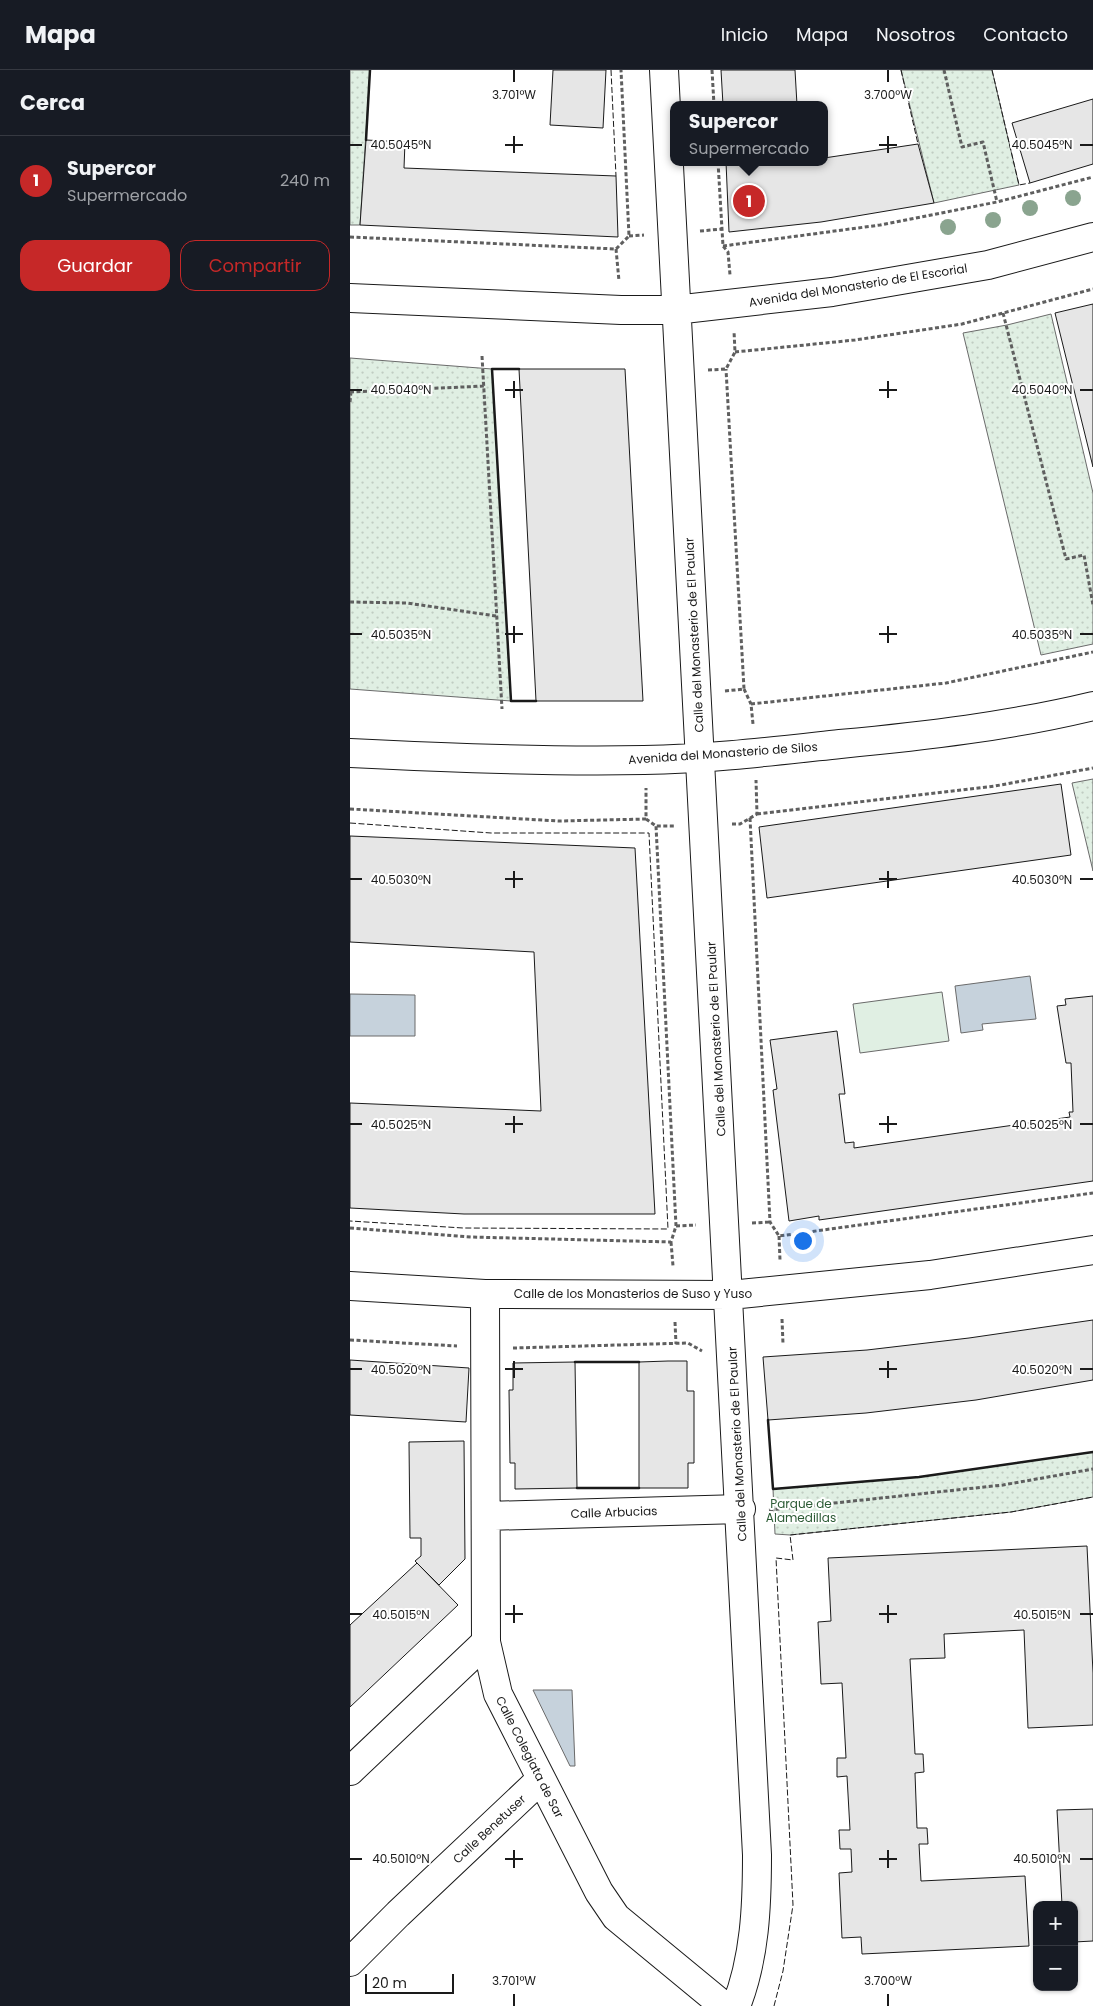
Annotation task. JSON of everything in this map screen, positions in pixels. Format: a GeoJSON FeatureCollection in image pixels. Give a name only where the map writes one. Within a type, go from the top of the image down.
{"type":"FeatureCollection","features":[{"type":"Feature","properties":{"kind":"street","name":"Calle del Monasterio de El Paular"},"geometry":{"type":"LineString","coordinates":[[664,70],[675,310],[730,1295],[758,1855],[757,1914],[746,1982],[736,2006]]}},
{"type":"Feature","properties":{"kind":"street","name":"Avenida del Monasterio de El Escorial"},"geometry":{"type":"LineString","coordinates":[[350,298],[621,310],[675,310],[832,292],[988,265],[1093,237]]}},
{"type":"Feature","properties":{"kind":"street","name":"Avenida del Monasterio de Silos"},"geometry":{"type":"LineString","coordinates":[[350,753],[478,759],[645,760],[701,757],[929,736],[1060,714],[1093,706]]}},
{"type":"Feature","properties":{"kind":"street","name":"Calle de los Monasterios de Suso y Yuso"},"geometry":{"type":"LineString","coordinates":[[350,1286],[485,1294],[730,1295],[930,1275],[1093,1250]]}},
{"type":"Feature","properties":{"kind":"street","name":"Calle Colegiata de Sar"},"geometry":{"type":"LineString","coordinates":[[485,1294],[486,1642],[498,1694],[599,1892],[616,1917],[724,2006]]}},
{"type":"Feature","properties":{"kind":"street","name":"Calle Arbucias"},"geometry":{"type":"LineString","coordinates":[[487,1516],[741,1509]]}},
{"type":"Feature","properties":{"kind":"street"},"geometry":{"type":"LineString","coordinates":[[350,1771],[486,1642]]}},
{"type":"Feature","properties":{"kind":"street","name":"Calle Benetuser"},"geometry":{"type":"LineString","coordinates":[[350,1962],[541,1779]]}},
{"type":"Feature","properties":{"kind":"path"},"geometry":{"type":"LineString","coordinates":[[619,286],[616,250],[629,236],[621,70]]}},
{"type":"Feature","properties":{"kind":"path"},"geometry":{"type":"LineString","coordinates":[[712,70],[714,101]]}},
{"type":"Feature","properties":{"kind":"path"},"geometry":{"type":"LineString","coordinates":[[944,70],[962,147],[982,142],[997,202]]}},
{"type":"Feature","properties":{"kind":"path"},"geometry":{"type":"LineString","coordinates":[[718,166],[723,246],[728,252],[730,278]]}},
{"type":"Feature","properties":{"kind":"path"},"geometry":{"type":"LineString","coordinates":[[723,246],[880,225],[997,202],[1093,176]]}},
{"type":"Feature","properties":{"kind":"path"},"geometry":{"type":"LineString","coordinates":[[350,237],[616,250]]}},
{"type":"Feature","properties":{"kind":"path"},"geometry":{"type":"LineString","coordinates":[[735,352],[855,340],[962,324],[1093,289]]}},
{"type":"Feature","properties":{"kind":"path"},"geometry":{"type":"LineString","coordinates":[[1003,313],[1066,559],[1084,555],[1093,605]]}},
{"type":"Feature","properties":{"kind":"path"},"geometry":{"type":"LineString","coordinates":[[716,691],[744,689],[726,369],[735,352],[734,322]]}},
{"type":"Feature","properties":{"kind":"path"},"geometry":{"type":"LineString","coordinates":[[482,356],[502,710]]}},
{"type":"Feature","properties":{"kind":"path"},"geometry":{"type":"LineString","coordinates":[[700,370],[726,369]]}},
{"type":"Feature","properties":{"kind":"path"},"geometry":{"type":"LineString","coordinates":[[350,402],[350,392],[484,386]]}},
{"type":"Feature","properties":{"kind":"path"},"geometry":{"type":"LineString","coordinates":[[350,602],[407,603],[496,616]]}},
{"type":"Feature","properties":{"kind":"path"},"geometry":{"type":"LineString","coordinates":[[751,704],[946,683],[1093,652]]}},
{"type":"Feature","properties":{"kind":"path"},"geometry":{"type":"LineString","coordinates":[[757,814],[995,786],[1093,768]]}},
{"type":"Feature","properties":{"kind":"path"},"geometry":{"type":"LineString","coordinates":[[350,809],[559,821],[646,819],[646,780]]}},
{"type":"Feature","properties":{"kind":"path"},"geometry":{"type":"LineString","coordinates":[[750,818],[770,1222],[779,1236],[1093,1193]]}},
{"type":"Feature","properties":{"kind":"path"},"geometry":{"type":"LineString","coordinates":[[350,1228],[471,1238],[672,1242],[676,1226],[656,826]]}},
{"type":"Feature","properties":{"kind":"path"},"geometry":{"type":"LineString","coordinates":[[350,1340],[486,1348],[688,1343],[706,1353]]}},
{"type":"Feature","properties":{"kind":"path"},"geometry":{"type":"LineString","coordinates":[[741,1509],[769,1510],[1003,1485],[1093,1468]]}},
{"type":"Feature","properties":{"kind":"green space"},"geometry":{"type":"Polygon","coordinates":[[[350,70],[370,70],[360,225],[350,225],[350,70]]]}},
{"type":"Feature","properties":{"kind":"green space"},"geometry":{"type":"Polygon","coordinates":[[[901,70],[992,70],[1019,185],[934,203],[901,70]]]}},
{"type":"Feature","properties":{"kind":"green space"},"geometry":{"type":"Polygon","coordinates":[[[1051,314],[1093,493],[1093,644],[1041,655],[963,333],[1051,314]]]}},
{"type":"Feature","properties":{"kind":"green space"},"geometry":{"type":"Polygon","coordinates":[[[350,358],[492,369],[511,701],[350,689],[350,358]]]}},
{"type":"Feature","properties":{"kind":"green space"},"geometry":{"type":"Polygon","coordinates":[[[1093,779],[1093,871],[1072,783],[1093,779]]]}},
{"type":"Feature","properties":{"kind":"green space"},"geometry":{"type":"Polygon","coordinates":[[[942,992],[949,1041],[860,1053],[853,1004],[942,992]]]}},
{"type":"Feature","properties":{"kind":"green space","name":"Parque de Alamedillas"},"geometry":{"type":"Polygon","coordinates":[[[1093,1452],[1093,1497],[1011,1512],[790,1535],[775,1534],[773,1489],[919,1477],[1093,1452]]]}},
{"type":"Feature","properties":{"kind":"shaded area"},"geometry":{"type":"Polygon","coordinates":[[[1030,976],[1036,1019],[982,1024],[983,1030],[961,1033],[955,986],[1030,976]]]}},
{"type":"Feature","properties":{"kind":"shaded area"},"geometry":{"type":"Polygon","coordinates":[[[350,994],[415,995],[415,1036],[350,1036],[350,994]]]}},
{"type":"Feature","properties":{"kind":"shaded area"},"geometry":{"type":"Polygon","coordinates":[[[533,1690],[572,1690],[575,1766],[570,1766],[533,1690]]]}},
{"type":"Feature","properties":{"kind":"building"},"geometry":{"type":"Polygon","coordinates":[[[553,70],[606,70],[603,128],[550,125],[553,70]]]}},
{"type":"Feature","properties":{"kind":"building"},"geometry":{"type":"Polygon","coordinates":[[[721,70],[795,70],[797,101],[723,101],[721,70]]]}},
{"type":"Feature","properties":{"kind":"building"},"geometry":{"type":"Polygon","coordinates":[[[1093,99],[1093,164],[1030,183],[1012,123],[1093,99]]]}},
{"type":"Feature","properties":{"kind":"building"},"geometry":{"type":"Polygon","coordinates":[[[366,140],[405,142],[404,168],[616,176],[618,237],[360,225],[366,140]]]}},
{"type":"Feature","properties":{"kind":"building"},"geometry":{"type":"Polygon","coordinates":[[[918,144],[934,203],[821,222],[729,232],[726,166],[828,166],[828,157],[918,144]]]}},
{"type":"Feature","properties":{"kind":"building"},"geometry":{"type":"Polygon","coordinates":[[[1093,304],[1093,467],[1055,313],[1093,304]]]}},
{"type":"Feature","properties":{"kind":"building"},"geometry":{"type":"Polygon","coordinates":[[[519,369],[625,369],[643,701],[536,701],[519,369]]]}},
{"type":"Feature","properties":{"kind":"building"},"geometry":{"type":"Polygon","coordinates":[[[1061,784],[1071,855],[767,898],[759,827],[1061,784]]]}},
{"type":"Feature","properties":{"kind":"building"},"geometry":{"type":"Polygon","coordinates":[[[350,836],[635,848],[655,1214],[464,1214],[350,1208],[350,1103],[541,1111],[534,952],[350,942],[350,836]]]}},
{"type":"Feature","properties":{"kind":"building"},"geometry":{"type":"Polygon","coordinates":[[[1093,996],[1093,1181],[819,1220],[819,1216],[789,1221],[773,1090],[777,1089],[770,1040],[837,1031],[845,1094],[839,1094],[845,1143],[854,1142],[854,1148],[1070,1117],[1069,1112],[1073,1112],[1071,1063],[1066,1063],[1057,1006],[1066,1005],[1065,999],[1093,996]]]}},
{"type":"Feature","properties":{"kind":"building"},"geometry":{"type":"Polygon","coordinates":[[[1093,1320],[1093,1380],[976,1400],[866,1413],[768,1420],[763,1357],[867,1350],[969,1338],[1093,1320]]]}},
{"type":"Feature","properties":{"kind":"building"},"geometry":{"type":"Polygon","coordinates":[[[350,1360],[469,1368],[466,1422],[350,1415],[350,1360]]]}},
{"type":"Feature","properties":{"kind":"building"},"geometry":{"type":"Polygon","coordinates":[[[687,1361],[687,1391],[694,1391],[694,1463],[688,1463],[688,1488],[639,1488],[639,1362],[687,1361]]]}},
{"type":"Feature","properties":{"kind":"building"},"geometry":{"type":"Polygon","coordinates":[[[575,1362],[577,1488],[515,1489],[515,1463],[510,1463],[509,1390],[513,1390],[513,1363],[575,1362]]]}},
{"type":"Feature","properties":{"kind":"building"},"geometry":{"type":"Polygon","coordinates":[[[464,1441],[465,1559],[439,1585],[415,1561],[421,1556],[421,1538],[410,1538],[409,1442],[464,1441]]]}},
{"type":"Feature","properties":{"kind":"building"},"geometry":{"type":"Polygon","coordinates":[[[1087,1546],[1093,1673],[1093,1725],[1028,1728],[1024,1630],[944,1634],[945,1658],[910,1659],[915,1754],[923,1754],[924,1772],[915,1773],[917,1828],[927,1828],[928,1844],[919,1844],[921,1881],[1025,1876],[1029,1946],[862,1954],[861,1937],[842,1938],[839,1873],[852,1872],[851,1849],[840,1849],[839,1830],[850,1830],[847,1776],[837,1777],[837,1758],[846,1758],[842,1683],[821,1684],[818,1622],[831,1621],[828,1558],[1087,1546]]]}},
{"type":"Feature","properties":{"kind":"building"},"geometry":{"type":"Polygon","coordinates":[[[417,1563],[458,1605],[350,1707],[350,1625],[417,1563]]]}},
{"type":"Feature","properties":{"kind":"building"},"geometry":{"type":"Polygon","coordinates":[[[1093,1809],[1093,1941],[1078,1942],[1078,1901],[1062,1901],[1057,1810],[1093,1809]]]}},
{"type":"Feature","properties":{"kind":"fence"},"geometry":{"type":"LineString","coordinates":[[611,70],[616,176]]}},
{"type":"Feature","properties":{"kind":"fence"},"geometry":{"type":"LineString","coordinates":[[901,70],[918,144]]}},
{"type":"Feature","properties":{"kind":"fence"},"geometry":{"type":"LineString","coordinates":[[992,70],[1019,185],[1030,183]]}},
{"type":"Feature","properties":{"kind":"fence"},"geometry":{"type":"LineString","coordinates":[[350,823],[491,833],[649,833],[668,1229],[463,1228],[350,1221]]}},
{"type":"Feature","properties":{"kind":"fence"},"geometry":{"type":"LineString","coordinates":[[774,2006],[783,1971],[793,1905],[776,1558],[793,1560],[790,1535],[1011,1512],[1093,1497]]}},
{"type":"Feature","properties":{"kind":"wall"},"geometry":{"type":"LineString","coordinates":[[366,140],[370,70]]}},
{"type":"Feature","properties":{"kind":"wall"},"geometry":{"type":"LineString","coordinates":[[519,369],[492,369],[511,701],[536,701]]}},
{"type":"Feature","properties":{"kind":"wall"},"geometry":{"type":"LineString","coordinates":[[575,1362],[639,1362]]}},
{"type":"Feature","properties":{"kind":"wall"},"geometry":{"type":"LineString","coordinates":[[768,1420],[773,1489],[919,1477],[1093,1452]]}},
{"type":"Feature","properties":{"kind":"wall"},"geometry":{"type":"LineString","coordinates":[[577,1488],[639,1488]]}},
{"type":"Feature","properties":{"kind":"place","name":"Supercor"},"geometry":{"type":"Point","coordinates":[749,201]}}]}
